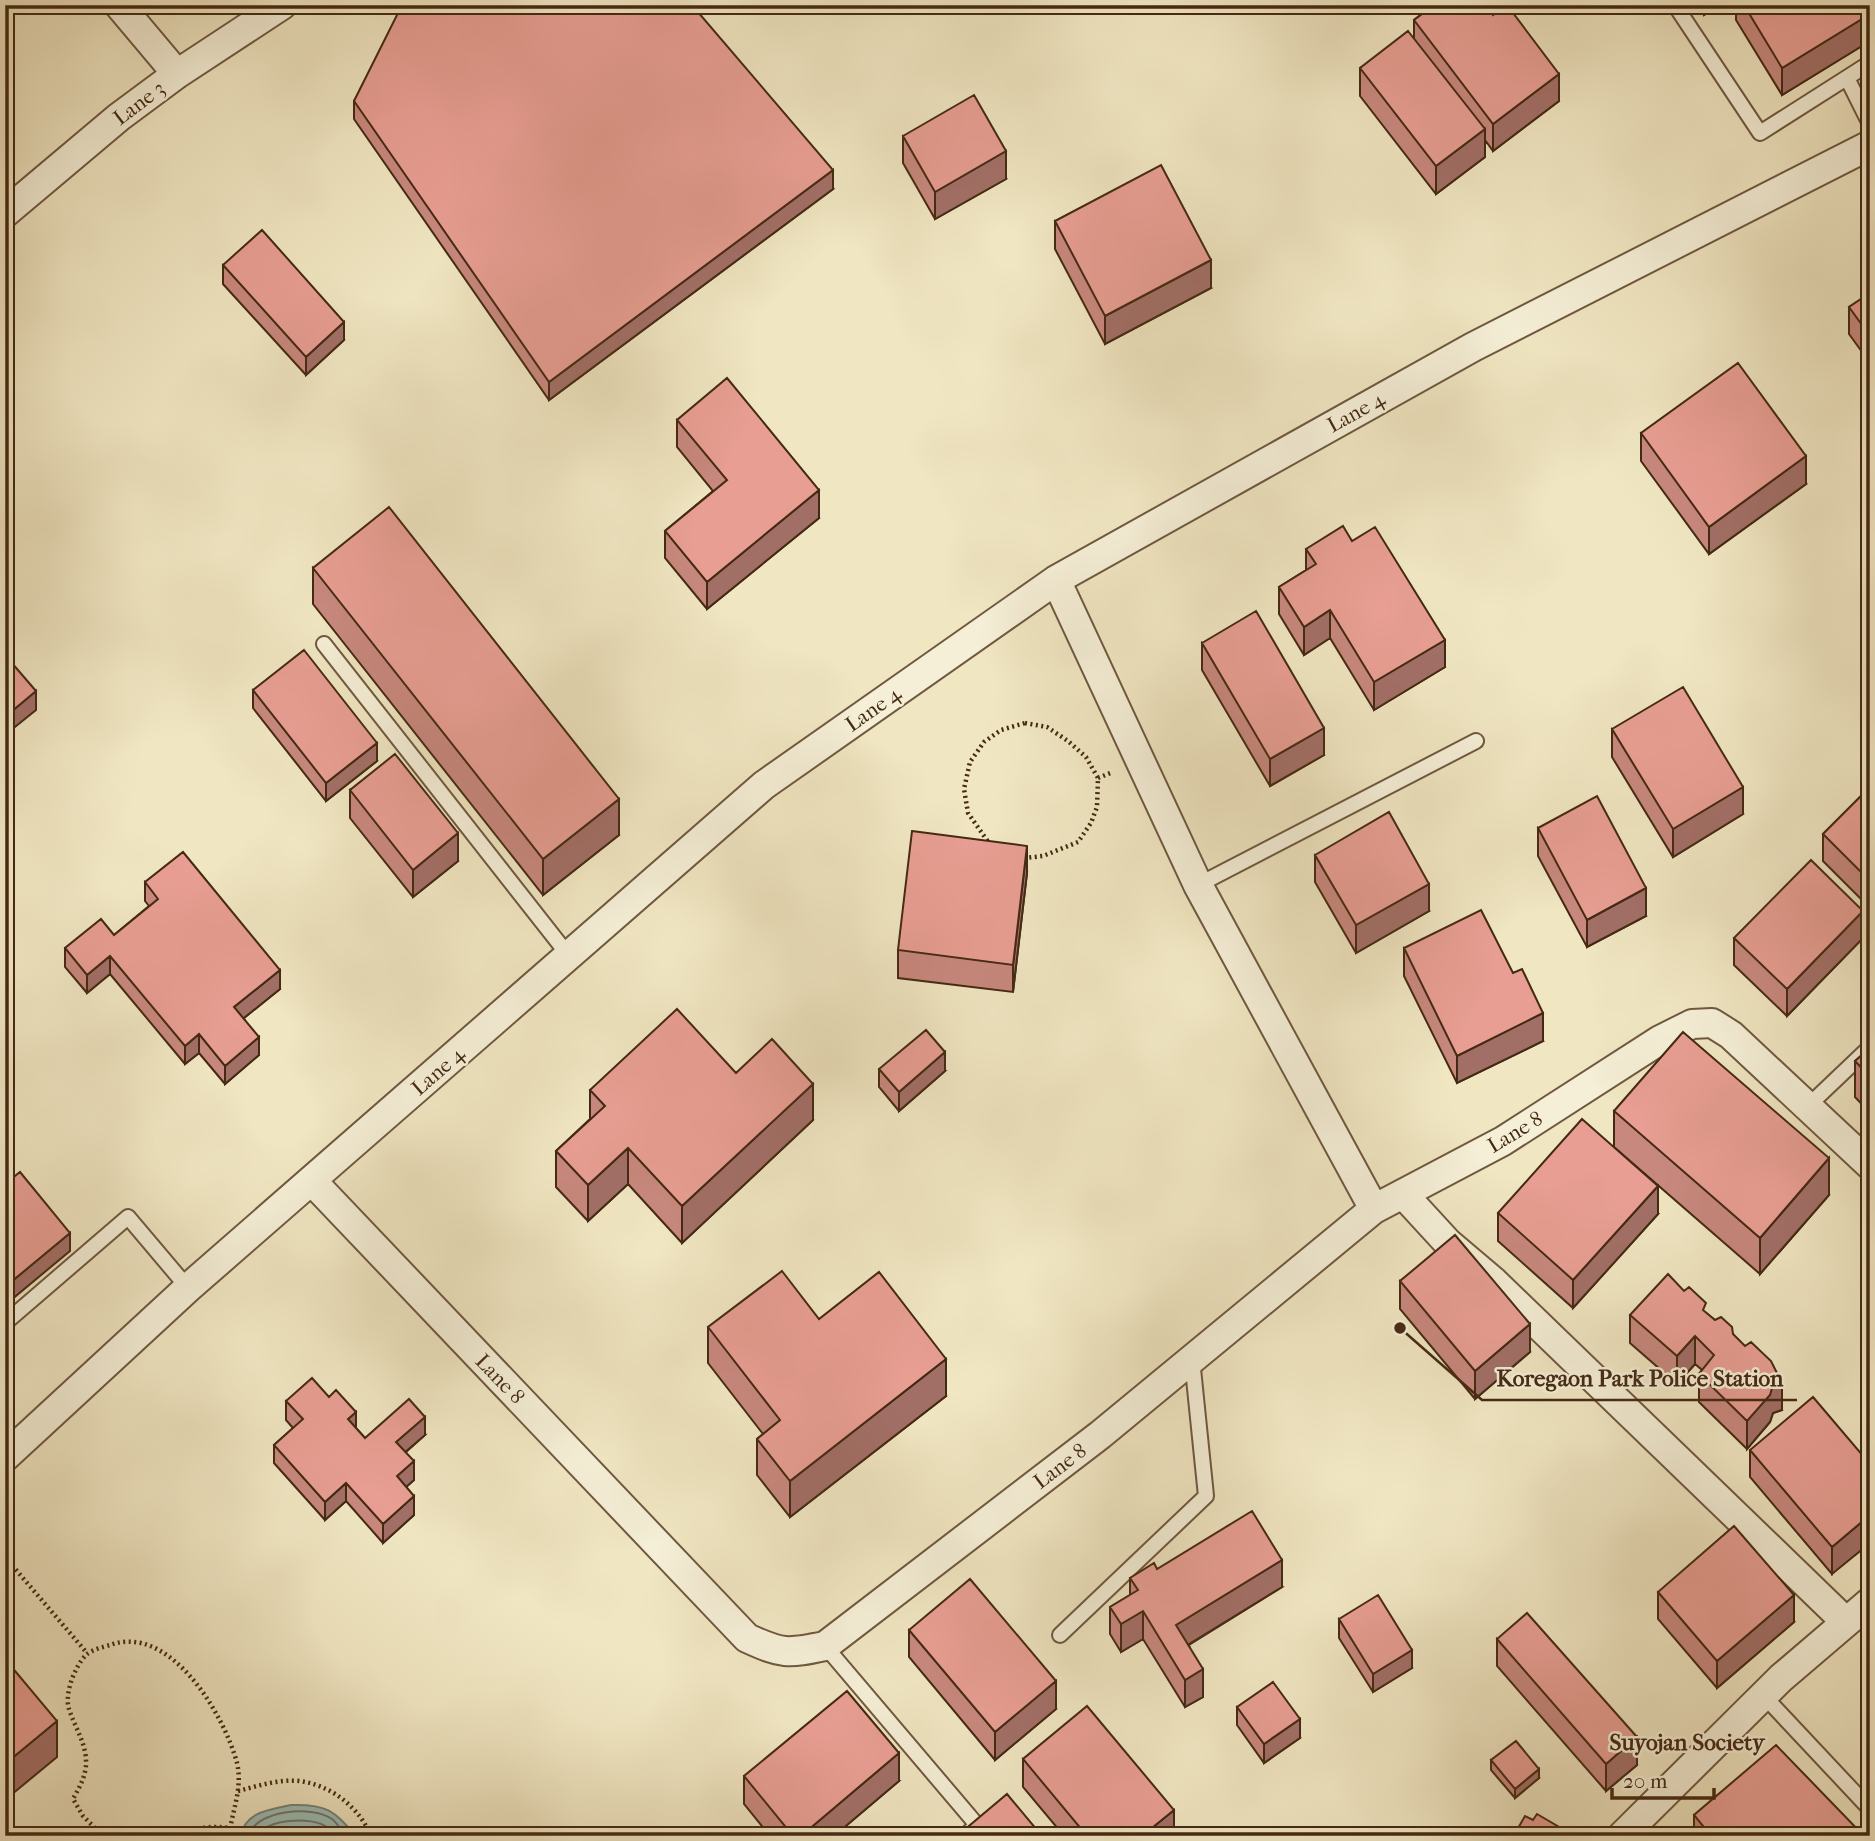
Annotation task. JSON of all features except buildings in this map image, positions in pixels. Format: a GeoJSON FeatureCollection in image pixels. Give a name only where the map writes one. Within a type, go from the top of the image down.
{"type":"FeatureCollection","features":[{"type":"Feature","properties":{"kind":"street"},"geometry":{"type":"LineString","coordinates":[[119,5],[177,74]]}},
{"type":"Feature","properties":{"kind":"street","name":"Lane 3"},"geometry":{"type":"LineString","coordinates":[[5,213],[119,117],[177,74],[282,5]]}},
{"type":"Feature","properties":{"kind":"street","name":"Lane 4"},"geometry":{"type":"LineString","coordinates":[[5,1457],[188,1288],[764,785],[1056,580],[1473,347],[1870,145]]}},
{"type":"Feature","properties":{"kind":"street"},"geometry":{"type":"LineString","coordinates":[[1056,580],[1198,885],[1374,1209]]}},
{"type":"Feature","properties":{"kind":"street","name":"Lane 8"},"geometry":{"type":"LineString","coordinates":[[312,1181],[747,1638],[777,1652],[802,1651],[825,1646],[1100,1436],[1374,1209],[1503,1141],[1660,1040],[1692,1024],[1712,1023],[1731,1035],[1870,1166]]}},
{"type":"Feature","properties":{"kind":"street"},"geometry":{"type":"LineString","coordinates":[[1403,1194],[1448,1243],[1494,1282],[1846,1622]]}},
{"type":"Feature","properties":{"kind":"street"},"geometry":{"type":"LineString","coordinates":[[1622,1836],[1763,1695],[1870,1602]]}},
{"type":"Feature","properties":{"kind":"lane"},"geometry":{"type":"LineString","coordinates":[[1675,5],[1760,134],[1870,63]]}},
{"type":"Feature","properties":{"kind":"lane"},"geometry":{"type":"LineString","coordinates":[[1847,78],[1870,124]]}},
{"type":"Feature","properties":{"kind":"lane"},"geometry":{"type":"LineString","coordinates":[[324,644],[569,956]]}},
{"type":"Feature","properties":{"kind":"lane"},"geometry":{"type":"LineString","coordinates":[[1198,885],[1476,741]]}},
{"type":"Feature","properties":{"kind":"lane"},"geometry":{"type":"LineString","coordinates":[[1807,1107],[1870,1047]]}},
{"type":"Feature","properties":{"kind":"lane"},"geometry":{"type":"LineString","coordinates":[[5,1323],[128,1217],[188,1288]]}},
{"type":"Feature","properties":{"kind":"lane"},"geometry":{"type":"LineString","coordinates":[[1060,1635],[1206,1496],[1192,1359]]}},
{"type":"Feature","properties":{"kind":"lane"},"geometry":{"type":"LineString","coordinates":[[825,1646],[851,1687],[977,1825],[965,1836]]}},
{"type":"Feature","properties":{"kind":"lane"},"geometry":{"type":"LineString","coordinates":[[1763,1695],[1870,1809]]}},
{"type":"Feature","properties":{"kind":"path"},"geometry":{"type":"LineString","coordinates":[[1026,723],[1047,727],[1068,741],[1086,757],[1098,778],[1097,807],[1091,823],[1078,842],[1044,856],[1017,859],[991,846],[968,813],[964,789],[971,762],[984,742],[1001,730],[1026,723]]}},
{"type":"Feature","properties":{"kind":"path"},"geometry":{"type":"LineString","coordinates":[[5,1557],[87,1653]]}},
{"type":"Feature","properties":{"kind":"path"},"geometry":{"type":"LineString","coordinates":[[103,1836],[83,1816],[73,1799],[83,1780],[86,1762],[82,1741],[68,1707],[69,1694],[74,1674],[87,1653],[120,1641],[139,1641],[163,1652],[182,1667],[202,1690],[223,1728],[237,1764],[236,1812],[229,1836]]}},
{"type":"Feature","properties":{"kind":"path"},"geometry":{"type":"LineString","coordinates":[[238,1791],[271,1783],[298,1781],[323,1787],[343,1799],[364,1819],[371,1836]]}},
{"type":"Feature","properties":{"kind":"path"},"geometry":{"type":"LineString","coordinates":[[183,1836],[197,1828],[230,1828]]}},
{"type":"Feature","properties":{"kind":"water"},"geometry":{"type":"Polygon","coordinates":[[[291,1805],[328,1810],[356,1836],[240,1836],[253,1817],[267,1810],[291,1805]]]}},
{"type":"Feature","properties":{"kind":"place","name":"Koregaon Park Police Station"},"geometry":{"type":"Point","coordinates":[1400,1328]}},
{"type":"Feature","properties":{"kind":"district","name":"Suyojan Society"},"geometry":{"type":"Point","coordinates":[1687,1742]}}]}
